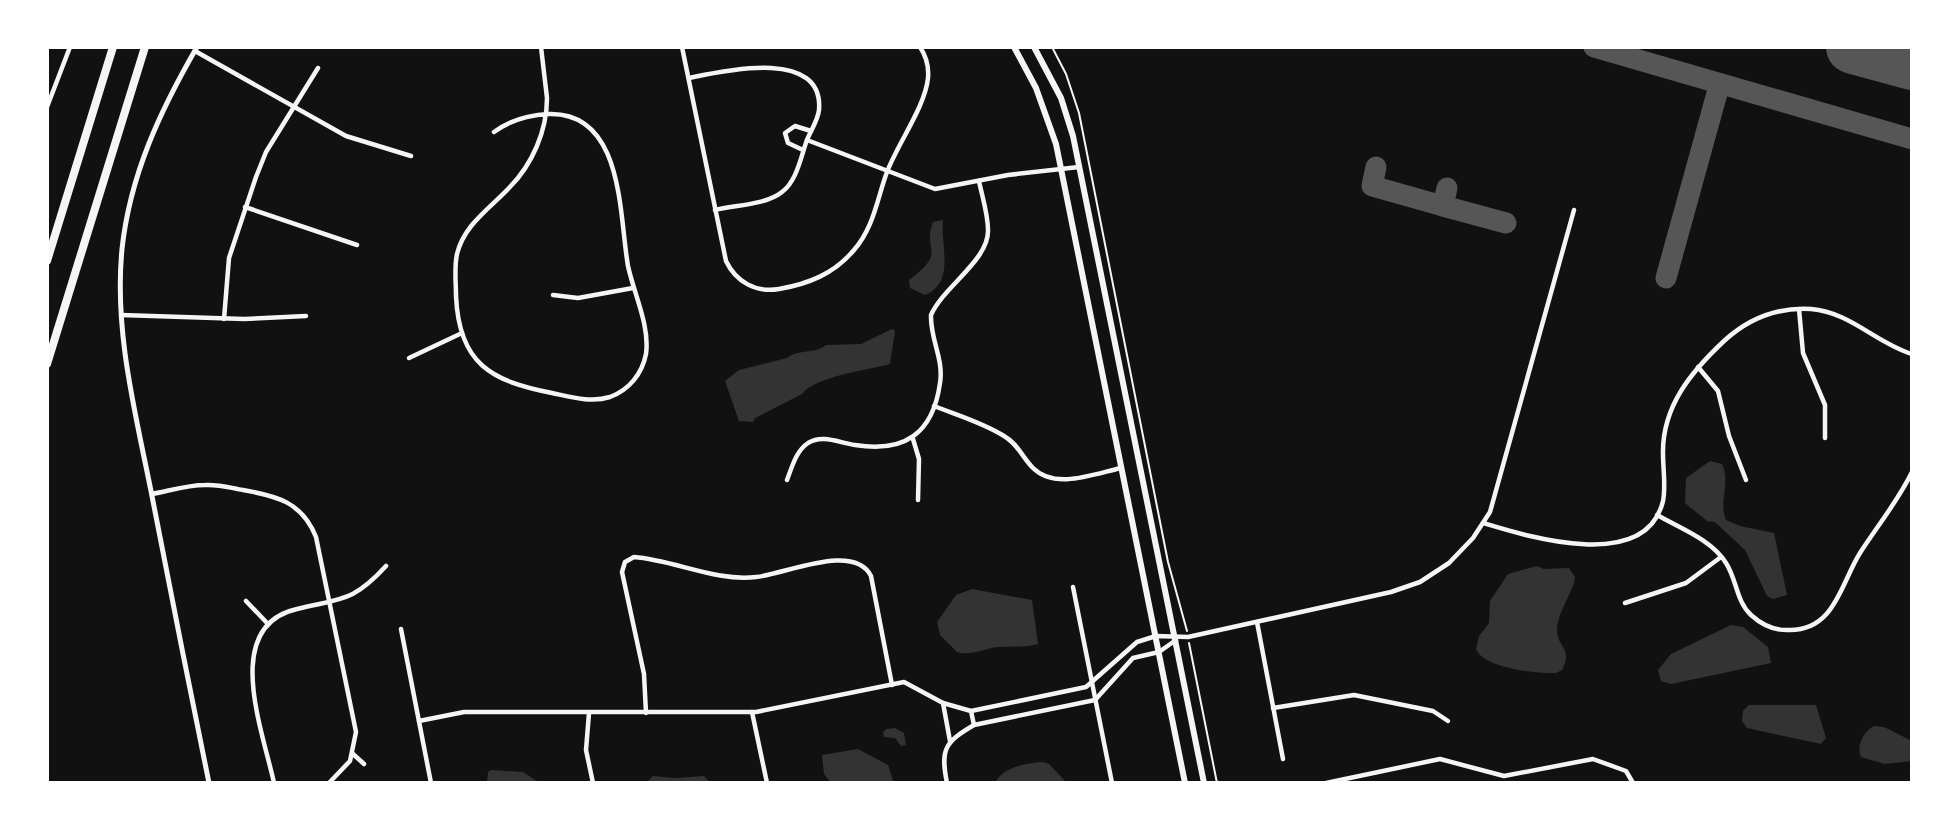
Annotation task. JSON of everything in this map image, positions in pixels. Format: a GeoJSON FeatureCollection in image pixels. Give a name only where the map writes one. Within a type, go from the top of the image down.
{"type":"FeatureCollection","features":[{"type":"Feature","properties":{"kind":"highway"},"geometry":{"type":"LineString","coordinates":[[47,261],[113,47]]}},
{"type":"Feature","properties":{"kind":"highway"},"geometry":{"type":"LineString","coordinates":[[47,364],[145,47]]}},
{"type":"Feature","properties":{"kind":"main road"},"geometry":{"type":"LineString","coordinates":[[1014,47],[1043,104],[1061,170],[1185,783]]}},
{"type":"Feature","properties":{"kind":"main road"},"geometry":{"type":"LineString","coordinates":[[1034,47],[1066,113],[1079,167],[1177,639],[1204,783]]}},
{"type":"Feature","properties":{"kind":"street"},"geometry":{"type":"LineString","coordinates":[[47,107],[70,47]]}},
{"type":"Feature","properties":{"kind":"street"},"geometry":{"type":"LineString","coordinates":[[494,132],[518,119],[546,114],[564,116],[581,122],[598,136],[608,151],[633,288],[646,340],[643,365],[623,390],[607,398],[592,400],[501,381],[478,362],[462,334],[457,315],[455,268],[460,243],[469,227],[521,174],[537,147],[546,114],[547,82],[541,47]]}},
{"type":"Feature","properties":{"kind":"street"},"geometry":{"type":"LineString","coordinates":[[682,47],[726,261],[744,283],[774,290],[811,281],[840,264],[855,249],[869,228],[887,172],[928,77],[927,62],[920,47]]}},
{"type":"Feature","properties":{"kind":"street"},"geometry":{"type":"LineString","coordinates":[[209,783],[125,359],[120,315],[122,252],[134,186],[159,116],[196,49],[292,107],[346,135],[411,156]]}},
{"type":"Feature","properties":{"kind":"street"},"geometry":{"type":"LineString","coordinates":[[689,78],[751,67],[795,73],[812,86],[818,98],[817,117],[792,181],[783,192],[769,198],[715,209]]}},
{"type":"Feature","properties":{"kind":"street"},"geometry":{"type":"LineString","coordinates":[[225,319],[228,265],[245,207],[266,152],[318,68]]}},
{"type":"Feature","properties":{"kind":"street"},"geometry":{"type":"LineString","coordinates":[[803,150],[788,142],[786,131],[797,126],[811,131]]}},
{"type":"Feature","properties":{"kind":"street"},"geometry":{"type":"LineString","coordinates":[[807,141],[935,188],[1079,167]]}},
{"type":"Feature","properties":{"kind":"street"},"geometry":{"type":"LineString","coordinates":[[787,480],[801,450],[814,440],[827,439],[856,446],[884,447],[898,446],[913,439],[934,406],[942,374],[931,316],[958,277],[976,261],[986,245],[989,229],[979,181]]}},
{"type":"Feature","properties":{"kind":"street"},"geometry":{"type":"LineString","coordinates":[[245,207],[357,244]]}},
{"type":"Feature","properties":{"kind":"street"},"geometry":{"type":"LineString","coordinates":[[419,721],[464,712],[752,712],[904,682],[943,703],[971,711],[1091,685],[1121,654],[1137,642],[1156,636],[1177,639],[1188,637],[1391,592],[1420,582],[1458,555],[1483,523],[1498,490],[1574,211]]}},
{"type":"Feature","properties":{"kind":"street"},"geometry":{"type":"LineString","coordinates":[[552,295],[578,298],[633,288]]}},
{"type":"Feature","properties":{"kind":"street"},"geometry":{"type":"LineString","coordinates":[[1483,523],[1539,540],[1575,545],[1629,538],[1645,529],[1657,515],[1665,491],[1663,455],[1667,422],[1680,391],[1698,367],[1749,323],[1773,313],[1799,309],[1844,317],[1890,345],[1912,354]]}},
{"type":"Feature","properties":{"kind":"street"},"geometry":{"type":"LineString","coordinates":[[1799,309],[1803,353],[1825,405],[1825,438]]}},
{"type":"Feature","properties":{"kind":"street"},"geometry":{"type":"LineString","coordinates":[[120,315],[225,319],[306,316]]}},
{"type":"Feature","properties":{"kind":"street"},"geometry":{"type":"LineString","coordinates":[[409,358],[462,334]]}},
{"type":"Feature","properties":{"kind":"street"},"geometry":{"type":"LineString","coordinates":[[1698,367],[1717,391],[1729,436],[1746,480]]}},
{"type":"Feature","properties":{"kind":"street"},"geometry":{"type":"LineString","coordinates":[[934,406],[1005,436],[1017,446],[1032,467],[1050,478],[1063,480],[1121,468]]}},
{"type":"Feature","properties":{"kind":"street"},"geometry":{"type":"LineString","coordinates":[[913,439],[919,459],[918,500]]}},
{"type":"Feature","properties":{"kind":"street"},"geometry":{"type":"LineString","coordinates":[[1657,515],[1709,545],[1721,557],[1744,607],[1757,620],[1784,630],[1810,626],[1822,619],[1834,605],[1857,557],[1890,513],[1912,472]]}},
{"type":"Feature","properties":{"kind":"street"},"geometry":{"type":"LineString","coordinates":[[152,494],[213,485],[289,502],[306,516],[315,533],[355,725],[353,754],[343,772],[329,783]]}},
{"type":"Feature","properties":{"kind":"street"},"geometry":{"type":"LineString","coordinates":[[646,713],[644,674],[622,572],[626,561],[638,557],[747,578],[847,558],[861,563],[872,580],[892,685]]}},
{"type":"Feature","properties":{"kind":"street"},"geometry":{"type":"LineString","coordinates":[[1625,603],[1686,583],[1721,557]]}},
{"type":"Feature","properties":{"kind":"street"},"geometry":{"type":"LineString","coordinates":[[274,783],[251,673],[254,646],[268,624],[291,610],[330,602],[360,592],[386,566]]}},
{"type":"Feature","properties":{"kind":"street"},"geometry":{"type":"LineString","coordinates":[[1073,587],[1112,783]]}},
{"type":"Feature","properties":{"kind":"street"},"geometry":{"type":"LineString","coordinates":[[246,601],[268,624]]}},
{"type":"Feature","properties":{"kind":"street"},"geometry":{"type":"LineString","coordinates":[[1257,622],[1283,759]]}},
{"type":"Feature","properties":{"kind":"street"},"geometry":{"type":"LineString","coordinates":[[401,629],[431,783]]}},
{"type":"Feature","properties":{"kind":"street"},"geometry":{"type":"LineString","coordinates":[[950,741],[974,725],[1095,700],[1133,657],[1158,652],[1177,639]]}},
{"type":"Feature","properties":{"kind":"street"},"geometry":{"type":"LineString","coordinates":[[1273,708],[1354,695],[1433,711],[1448,721]]}},
{"type":"Feature","properties":{"kind":"street"},"geometry":{"type":"LineString","coordinates":[[943,703],[950,741],[943,761],[947,783]]}},
{"type":"Feature","properties":{"kind":"street"},"geometry":{"type":"LineString","coordinates":[[971,711],[974,725]]}},
{"type":"Feature","properties":{"kind":"street"},"geometry":{"type":"LineString","coordinates":[[752,712],[766,783]]}},
{"type":"Feature","properties":{"kind":"street"},"geometry":{"type":"LineString","coordinates":[[589,713],[586,750],[593,783]]}},
{"type":"Feature","properties":{"kind":"street"},"geometry":{"type":"LineString","coordinates":[[353,754],[364,764]]}},
{"type":"Feature","properties":{"kind":"street"},"geometry":{"type":"LineString","coordinates":[[1326,783],[1440,759],[1504,776],[1593,759],[1626,771],[1633,783]]}},
{"type":"Feature","properties":{"kind":"path"},"geometry":{"type":"LineString","coordinates":[[1052,47],[1066,74],[1079,114],[1168,562],[1188,637],[1217,783]]}},
{"type":"Feature","properties":{"kind":"shaded area"},"geometry":{"type":"Polygon","coordinates":[[[943,220],[944,272],[935,289],[925,295],[910,288],[909,280],[928,263],[931,257],[930,232],[933,222],[943,220]]]}},
{"type":"Feature","properties":{"kind":"shaded area"},"geometry":{"type":"Polygon","coordinates":[[[892,329],[895,331],[890,364],[843,374],[819,383],[755,418],[753,422],[739,421],[725,381],[739,370],[787,358],[796,353],[817,350],[826,345],[861,344],[892,329]]]}},
{"type":"Feature","properties":{"kind":"shaded area"},"geometry":{"type":"Polygon","coordinates":[[[1710,461],[1722,464],[1724,471],[1723,506],[1726,520],[1740,526],[1774,533],[1787,595],[1773,599],[1767,596],[1745,550],[1715,522],[1707,521],[1685,503],[1686,478],[1710,461]]]}},
{"type":"Feature","properties":{"kind":"shaded area"},"geometry":{"type":"Polygon","coordinates":[[[1537,566],[1544,569],[1569,568],[1575,577],[1558,622],[1557,635],[1566,657],[1562,670],[1556,673],[1524,671],[1499,665],[1481,656],[1476,649],[1479,636],[1489,623],[1490,601],[1508,574],[1537,566]]]}},
{"type":"Feature","properties":{"kind":"shaded area"},"geometry":{"type":"Polygon","coordinates":[[[972,589],[1032,600],[1038,644],[957,652],[940,635],[937,622],[956,595],[972,589]]]}},
{"type":"Feature","properties":{"kind":"shaded area"},"geometry":{"type":"Polygon","coordinates":[[[1731,625],[1743,627],[1768,647],[1771,663],[1671,684],[1661,681],[1658,670],[1671,654],[1731,625]]]}},
{"type":"Feature","properties":{"kind":"shaded area"},"geometry":{"type":"Polygon","coordinates":[[[1749,705],[1816,705],[1826,738],[1821,744],[1747,728],[1742,721],[1743,711],[1749,705]]]}},
{"type":"Feature","properties":{"kind":"shaded area"},"geometry":{"type":"Polygon","coordinates":[[[1874,726],[1884,727],[1912,741],[1912,761],[1885,764],[1861,757],[1862,739],[1874,726]]]}},
{"type":"Feature","properties":{"kind":"shaded area"},"geometry":{"type":"Polygon","coordinates":[[[895,728],[904,733],[906,745],[901,746],[895,738],[884,737],[883,732],[895,728]]]}},
{"type":"Feature","properties":{"kind":"shaded area"},"geometry":{"type":"Polygon","coordinates":[[[858,749],[888,765],[894,783],[831,783],[824,774],[822,755],[858,749]]]}},
{"type":"Feature","properties":{"kind":"shaded area"},"geometry":{"type":"Polygon","coordinates":[[[1043,762],[1049,764],[1067,783],[995,783],[1009,770],[1043,762]]]}},
{"type":"Feature","properties":{"kind":"shaded area"},"geometry":{"type":"Polygon","coordinates":[[[488,772],[523,772],[540,783],[487,783],[488,772]]]}},
{"type":"Feature","properties":{"kind":"shaded area"},"geometry":{"type":"Polygon","coordinates":[[[653,776],[704,776],[710,783],[646,783],[653,776]]]}},
{"type":"Feature","properties":{"kind":"taxiway"},"geometry":{"type":"LineString","coordinates":[[1594,47],[1912,139]]}},
{"type":"Feature","properties":{"kind":"taxiway"},"geometry":{"type":"LineString","coordinates":[[1666,278],[1719,86]]}},
{"type":"Feature","properties":{"kind":"taxiway"},"geometry":{"type":"LineString","coordinates":[[1376,167],[1372,186],[1443,206]]}},
{"type":"Feature","properties":{"kind":"taxiway"},"geometry":{"type":"LineString","coordinates":[[1447,188],[1443,206],[1506,223]]}},
{"type":"Feature","properties":{"kind":"runway"},"geometry":{"type":"LineString","coordinates":[[1853,47],[1912,63]]}}]}
